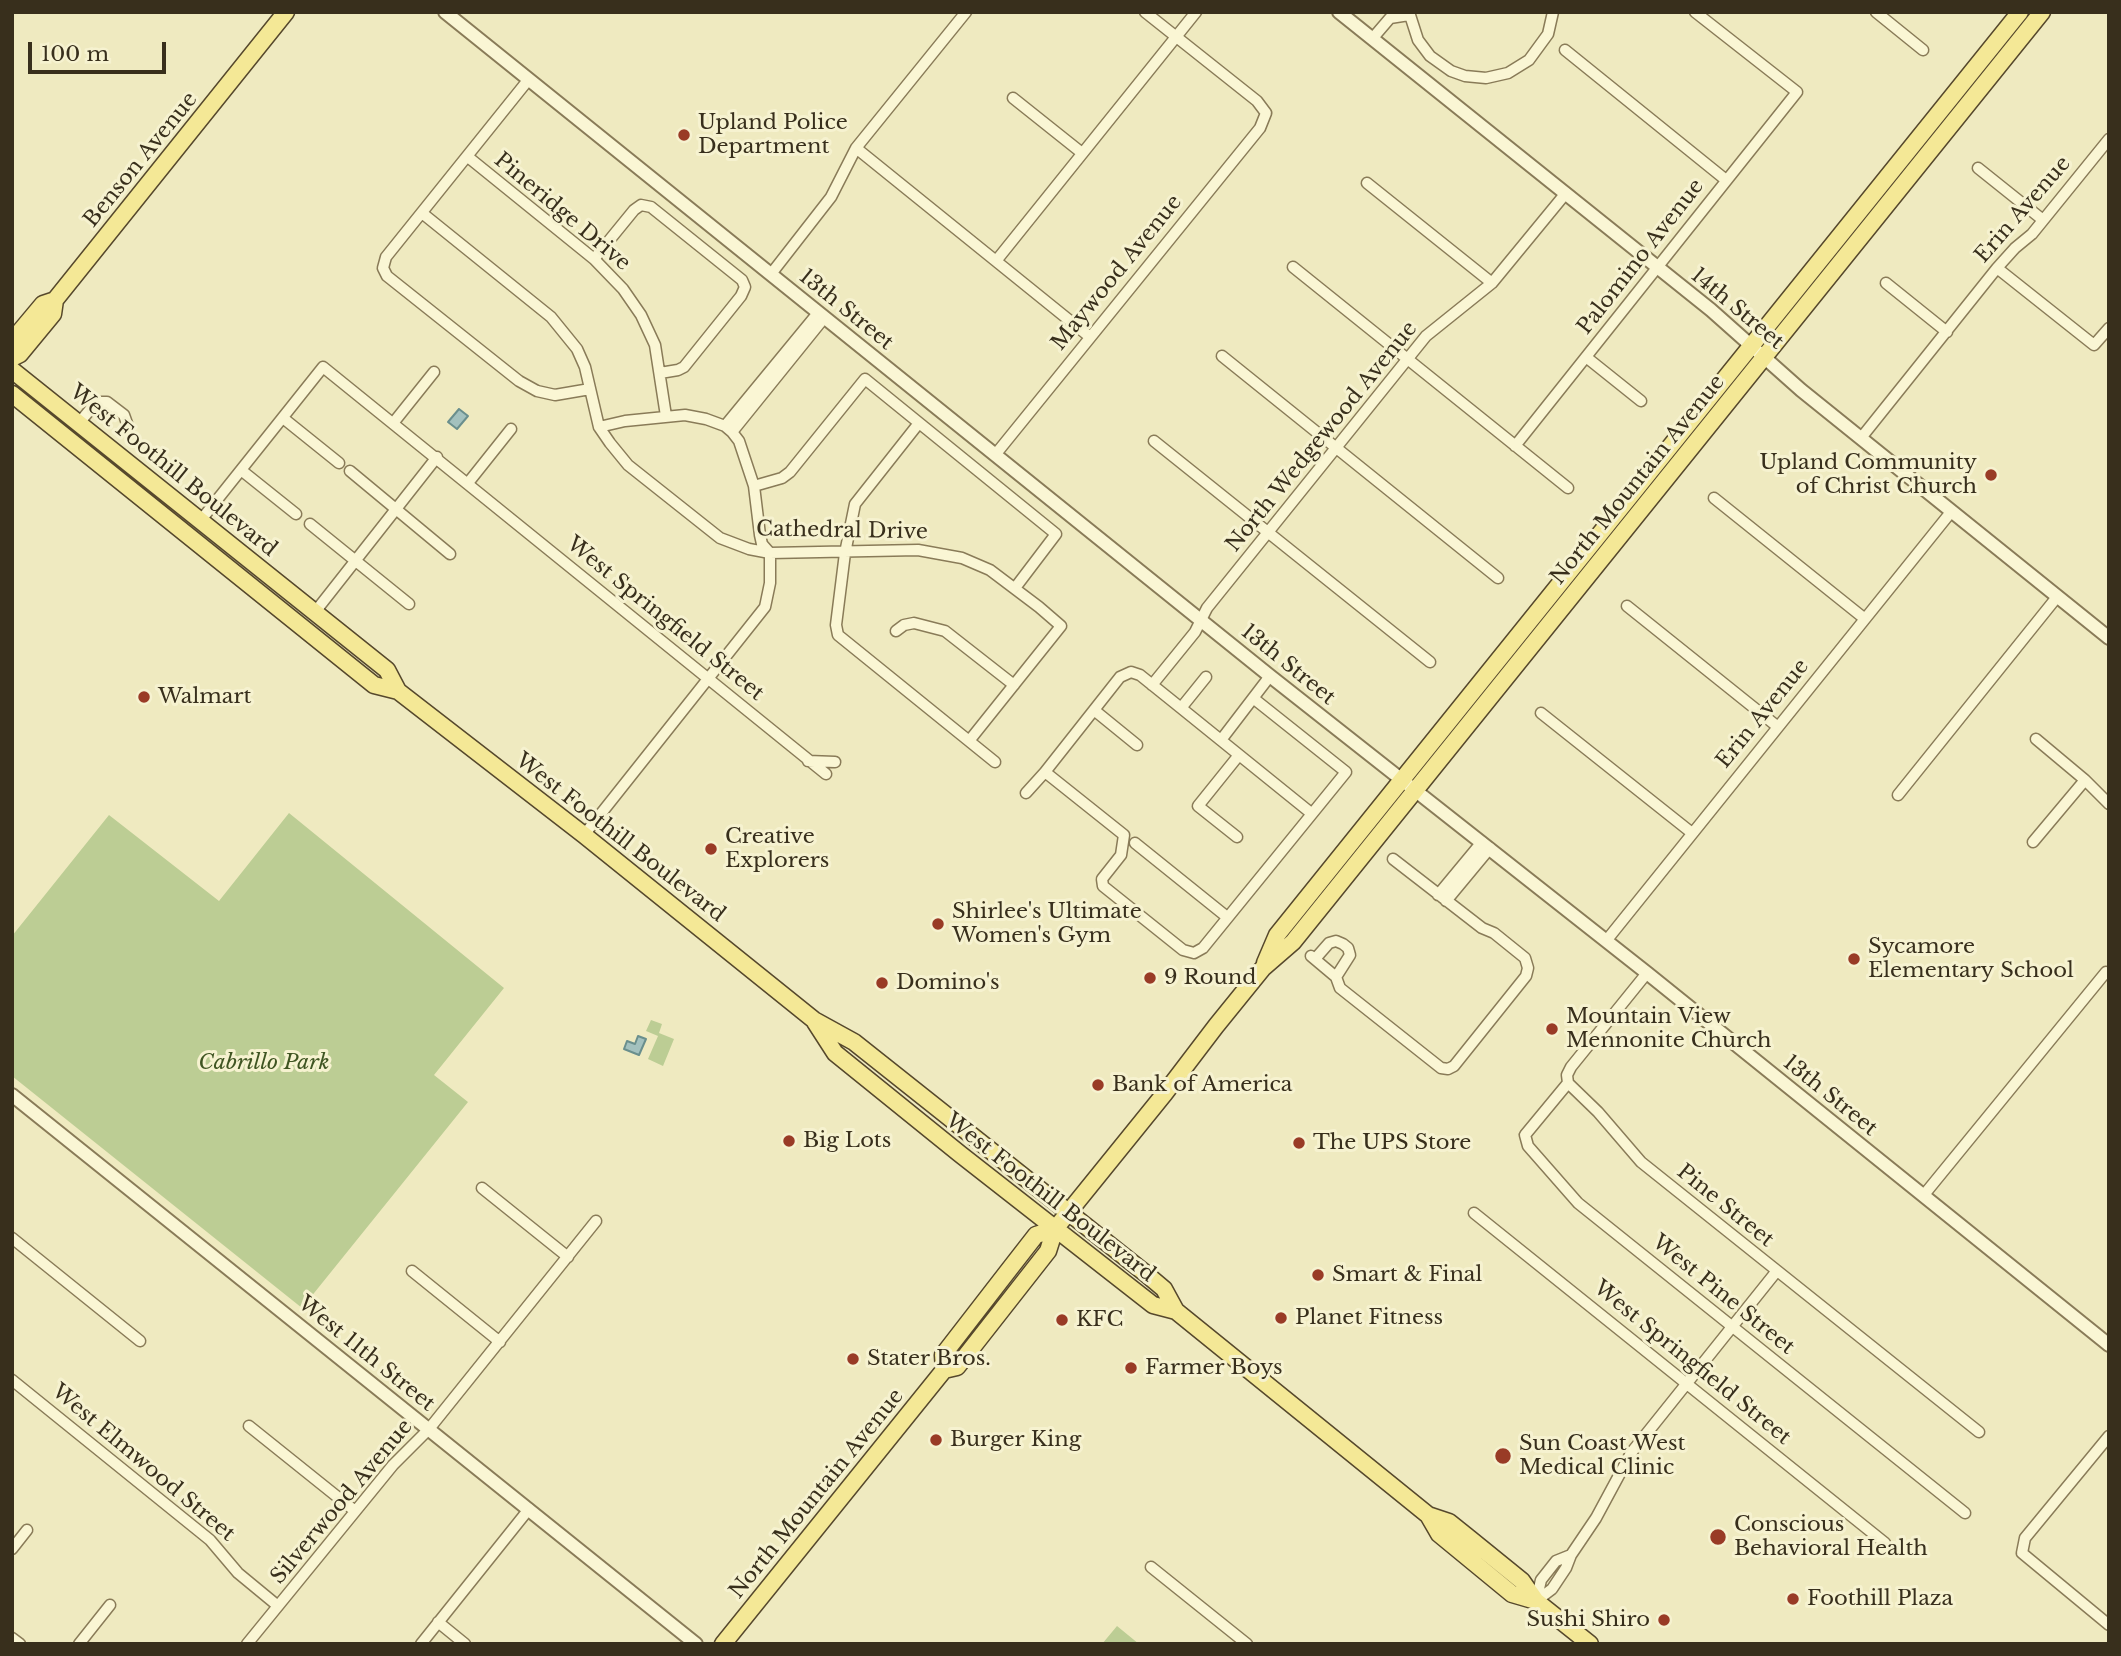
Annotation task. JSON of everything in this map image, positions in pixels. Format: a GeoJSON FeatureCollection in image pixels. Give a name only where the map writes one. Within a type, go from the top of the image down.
{"type":"FeatureCollection","features":[{"type":"Feature","properties":{"kind":"main road","name":"Benson Avenue"},"geometry":{"type":"LineString","coordinates":[[12,358],[20,354],[53,313],[55,300],[286,12]]}},
{"type":"Feature","properties":{"kind":"main road","name":"North Mountain Avenue"},"geometry":{"type":"LineString","coordinates":[[723,1644],[944,1370],[957,1367],[965,1357],[1048,1251],[1055,1228],[1263,968],[1293,942],[1409,786],[1751,345],[2020,12]]}},
{"type":"Feature","properties":{"kind":"main road","name":"North Mountain Avenue"},"geometry":{"type":"LineString","coordinates":[[1409,786],[1763,357],[2042,12]]}},
{"type":"Feature","properties":{"kind":"main road","name":"Benson Avenue"},"geometry":{"type":"LineString","coordinates":[[12,341],[43,304],[55,300]]}},
{"type":"Feature","properties":{"kind":"main road","name":"West Foothill Boulevard"},"geometry":{"type":"LineString","coordinates":[[12,370],[387,670],[398,691]]}},
{"type":"Feature","properties":{"kind":"main road","name":"West Foothill Boulevard"},"geometry":{"type":"LineString","coordinates":[[12,394],[374,685],[398,691],[584,835],[814,1020],[854,1042],[1069,1212],[1164,1289],[1177,1311],[1428,1515],[1449,1522],[1469,1538],[1522,1581],[1536,1601],[1590,1644]]}},
{"type":"Feature","properties":{"kind":"main road"},"geometry":{"type":"LineString","coordinates":[[105,470],[127,476],[190,523],[201,520]]}},
{"type":"Feature","properties":{"kind":"main road"},"geometry":{"type":"LineString","coordinates":[[186,534],[197,530],[236,558],[255,563]]}},
{"type":"Feature","properties":{"kind":"main road"},"geometry":{"type":"LineString","coordinates":[[323,643],[331,639],[339,642],[367,663],[381,666]]}},
{"type":"Feature","properties":{"kind":"main road","name":"West Foothill Boulevard"},"geometry":{"type":"LineString","coordinates":[[814,1020],[835,1053],[1153,1305],[1177,1311]]}},
{"type":"Feature","properties":{"kind":"street","name":"13th Street"},"geometry":{"type":"LineString","coordinates":[[445,12],[1270,676],[1647,973],[2109,1345]]}},
{"type":"Feature","properties":{"kind":"street"},"geometry":{"type":"LineString","coordinates":[[771,274],[831,197],[856,148],[966,12]]}},
{"type":"Feature","properties":{"kind":"street"},"geometry":{"type":"LineString","coordinates":[[1145,12],[1176,37]]}},
{"type":"Feature","properties":{"kind":"street"},"geometry":{"type":"LineString","coordinates":[[996,261],[1196,12]]}},
{"type":"Feature","properties":{"kind":"street","name":"14th Street"},"geometry":{"type":"LineString","coordinates":[[1339,12],[1656,267],[1951,512],[2109,638]]}},
{"type":"Feature","properties":{"kind":"street"},"geometry":{"type":"LineString","coordinates":[[1372,39],[1390,18],[1409,14],[1418,40],[1430,57],[1451,71],[1465,76],[1486,78],[1508,73],[1529,60],[1548,34],[1553,12]]}},
{"type":"Feature","properties":{"kind":"street","name":"Palomino Avenue"},"geometry":{"type":"LineString","coordinates":[[1516,446],[1797,92],[1695,12]]}},
{"type":"Feature","properties":{"kind":"street"},"geometry":{"type":"LineString","coordinates":[[1876,12],[1923,50]]}},
{"type":"Feature","properties":{"kind":"street","name":"Maywood Avenue"},"geometry":{"type":"LineString","coordinates":[[995,455],[1260,128],[1266,113],[1257,101],[1176,37]]}},
{"type":"Feature","properties":{"kind":"street"},"geometry":{"type":"LineString","coordinates":[[1565,50],[1726,180]]}},
{"type":"Feature","properties":{"kind":"street"},"geometry":{"type":"LineString","coordinates":[[529,79],[386,257],[383,268],[387,276],[519,381],[537,391],[555,395],[590,389]]}},
{"type":"Feature","properties":{"kind":"street"},"geometry":{"type":"LineString","coordinates":[[1013,97],[1083,153]]}},
{"type":"Feature","properties":{"kind":"street","name":"Erin Avenue"},"geometry":{"type":"LineString","coordinates":[[1861,438],[1997,268],[2032,234],[2109,139]]}},
{"type":"Feature","properties":{"kind":"street"},"geometry":{"type":"LineString","coordinates":[[856,148],[1090,337]]}},
{"type":"Feature","properties":{"kind":"street","name":"Pineridge Drive"},"geometry":{"type":"LineString","coordinates":[[468,157],[594,259],[623,289],[641,315],[655,345],[666,416]]}},
{"type":"Feature","properties":{"kind":"street"},"geometry":{"type":"LineString","coordinates":[[1978,168],[2043,220]]}},
{"type":"Feature","properties":{"kind":"street"},"geometry":{"type":"LineString","coordinates":[[1367,183],[1492,283]]}},
{"type":"Feature","properties":{"kind":"street","name":"North Wedgewood Avenue"},"geometry":{"type":"LineString","coordinates":[[1152,685],[1195,632],[1207,608],[1426,336],[1492,283],[1566,194]]}},
{"type":"Feature","properties":{"kind":"street"},"geometry":{"type":"LineString","coordinates":[[594,259],[641,205],[651,207],[742,280],[745,287],[741,296],[684,367],[660,373]]}},
{"type":"Feature","properties":{"kind":"street","name":"Cathedral Drive"},"geometry":{"type":"LineString","coordinates":[[422,213],[551,317],[577,349],[585,367],[599,427],[628,465],[720,538],[749,549],[770,553],[918,550],[938,552],[962,558],[990,570],[1014,587],[1061,626],[1014,685]]}},
{"type":"Feature","properties":{"kind":"street"},"geometry":{"type":"LineString","coordinates":[[1293,267],[1568,488]]}},
{"type":"Feature","properties":{"kind":"street"},"geometry":{"type":"LineString","coordinates":[[1997,268],[2094,345],[2109,328]]}},
{"type":"Feature","properties":{"kind":"street"},"geometry":{"type":"LineString","coordinates":[[1886,283],[1947,332]]}},
{"type":"Feature","properties":{"kind":"street"},"geometry":{"type":"LineString","coordinates":[[729,429],[821,316]]}},
{"type":"Feature","properties":{"kind":"street"},"geometry":{"type":"LineString","coordinates":[[1223,356],[1499,578]]}},
{"type":"Feature","properties":{"kind":"street"},"geometry":{"type":"LineString","coordinates":[[1586,357],[1641,401]]}},
{"type":"Feature","properties":{"kind":"street","name":"West Springfield Street"},"geometry":{"type":"LineString","coordinates":[[283,418],[323,367],[826,774]]}},
{"type":"Feature","properties":{"kind":"street"},"geometry":{"type":"LineString","coordinates":[[394,422],[434,372]]}},
{"type":"Feature","properties":{"kind":"street"},"geometry":{"type":"LineString","coordinates":[[754,486],[782,478],[790,472],[865,379],[1056,534],[1014,587]]}},
{"type":"Feature","properties":{"kind":"street"},"geometry":{"type":"LineString","coordinates":[[79,423],[93,405],[107,402],[124,415],[129,429]]}},
{"type":"Feature","properties":{"kind":"street"},"geometry":{"type":"LineString","coordinates":[[584,835],[765,607],[770,583],[770,553],[762,544],[754,486],[738,441],[729,429],[685,415],[599,427]]}},
{"type":"Feature","properties":{"kind":"street"},"geometry":{"type":"LineString","coordinates":[[201,520],[283,418],[339,463]]}},
{"type":"Feature","properties":{"kind":"street"},"geometry":{"type":"LineString","coordinates":[[919,423],[855,504],[845,553],[836,625],[838,635],[995,762]]}},
{"type":"Feature","properties":{"kind":"street"},"geometry":{"type":"LineString","coordinates":[[468,483],[511,429]]}},
{"type":"Feature","properties":{"kind":"street"},"geometry":{"type":"LineString","coordinates":[[1154,441],[1430,662]]}},
{"type":"Feature","properties":{"kind":"street"},"geometry":{"type":"LineString","coordinates":[[315,612],[437,457]]}},
{"type":"Feature","properties":{"kind":"street"},"geometry":{"type":"LineString","coordinates":[[241,470],[296,514]]}},
{"type":"Feature","properties":{"kind":"street"},"geometry":{"type":"LineString","coordinates":[[350,471],[450,554]]}},
{"type":"Feature","properties":{"kind":"street"},"geometry":{"type":"LineString","coordinates":[[1714,498],[1865,620]]}},
{"type":"Feature","properties":{"kind":"street","name":"Erin Avenue"},"geometry":{"type":"LineString","coordinates":[[1606,941],[1951,512]]}},
{"type":"Feature","properties":{"kind":"street"},"geometry":{"type":"LineString","coordinates":[[310,524],[409,604]]}},
{"type":"Feature","properties":{"kind":"street"},"geometry":{"type":"LineString","coordinates":[[1898,795],[2057,597]]}},
{"type":"Feature","properties":{"kind":"street"},"geometry":{"type":"LineString","coordinates":[[1628,606],[1778,727]]}},
{"type":"Feature","properties":{"kind":"street"},"geometry":{"type":"LineString","coordinates":[[896,631],[904,625],[915,623],[945,631],[1014,685],[969,741]]}},
{"type":"Feature","properties":{"kind":"street"},"geometry":{"type":"LineString","coordinates":[[1026,793],[1121,677],[1131,672],[1152,685],[1311,813]]}},
{"type":"Feature","properties":{"kind":"street"},"geometry":{"type":"LineString","coordinates":[[1221,740],[1270,676]]}},
{"type":"Feature","properties":{"kind":"street"},"geometry":{"type":"LineString","coordinates":[[1181,708],[1206,677]]}},
{"type":"Feature","properties":{"kind":"street"},"geometry":{"type":"LineString","coordinates":[[1045,772],[1124,835],[1121,855],[1102,880],[1103,886],[1183,950],[1194,953],[1203,948],[1346,772],[1253,698]]}},
{"type":"Feature","properties":{"kind":"street"},"geometry":{"type":"LineString","coordinates":[[1094,710],[1137,745]]}},
{"type":"Feature","properties":{"kind":"street"},"geometry":{"type":"LineString","coordinates":[[1541,713],[1692,833]]}},
{"type":"Feature","properties":{"kind":"street"},"geometry":{"type":"LineString","coordinates":[[2036,739],[2109,804]]}},
{"type":"Feature","properties":{"kind":"street"},"geometry":{"type":"LineString","coordinates":[[1237,837],[1198,806],[1239,755]]}},
{"type":"Feature","properties":{"kind":"street"},"geometry":{"type":"LineString","coordinates":[[807,761],[835,762]]}},
{"type":"Feature","properties":{"kind":"street"},"geometry":{"type":"LineString","coordinates":[[2033,842],[2085,780]]}},
{"type":"Feature","properties":{"kind":"street"},"geometry":{"type":"LineString","coordinates":[[1135,843],[1227,917]]}},
{"type":"Feature","properties":{"kind":"street"},"geometry":{"type":"LineString","coordinates":[[1442,898],[1486,845]]}},
{"type":"Feature","properties":{"kind":"street"},"geometry":{"type":"LineString","coordinates":[[1336,977],[1350,955],[1348,948],[1336,941],[1329,943],[1313,958],[1336,977],[1340,988],[1440,1068],[1448,1069],[1454,1066],[1526,976],[1528,968],[1525,958],[1392,859]]}},
{"type":"Feature","properties":{"kind":"street"},"geometry":{"type":"LineString","coordinates":[[1923,1196],[2108,972]]}},
{"type":"Feature","properties":{"kind":"street"},"geometry":{"type":"LineString","coordinates":[[1568,1083],[1567,1075],[1571,1067],[1647,973]]}},
{"type":"Feature","properties":{"kind":"street","name":"Pine Street"},"geometry":{"type":"LineString","coordinates":[[1568,1083],[1598,1112],[1641,1162],[1979,1432]]}},
{"type":"Feature","properties":{"kind":"street","name":"West Pine Street"},"geometry":{"type":"LineString","coordinates":[[1568,1083],[1525,1135],[1528,1146],[1578,1203],[1965,1513]]}},
{"type":"Feature","properties":{"kind":"street","name":"West 11th Street"},"geometry":{"type":"LineString","coordinates":[[12,1095],[696,1644]]}},
{"type":"Feature","properties":{"kind":"street"},"geometry":{"type":"LineString","coordinates":[[482,1188],[568,1257]]}},
{"type":"Feature","properties":{"kind":"street","name":"West Springfield Street"},"geometry":{"type":"LineString","coordinates":[[1474,1213],[1885,1543]]}},
{"type":"Feature","properties":{"kind":"street","name":"Silverwood Avenue"},"geometry":{"type":"LineString","coordinates":[[247,1644],[393,1465],[429,1429],[596,1221]]}},
{"type":"Feature","properties":{"kind":"street"},"geometry":{"type":"LineString","coordinates":[[12,1238],[141,1341]]}},
{"type":"Feature","properties":{"kind":"street"},"geometry":{"type":"LineString","coordinates":[[412,1271],[499,1342]]}},
{"type":"Feature","properties":{"kind":"street"},"geometry":{"type":"LineString","coordinates":[[1536,1601],[1541,1580],[1556,1561],[1571,1555],[1596,1518],[1631,1453],[1776,1272]]}},
{"type":"Feature","properties":{"kind":"street","name":"West Elmwood Street"},"geometry":{"type":"LineString","coordinates":[[12,1380],[210,1540],[238,1573],[278,1606]]}},
{"type":"Feature","properties":{"kind":"street"},"geometry":{"type":"LineString","coordinates":[[249,1426],[355,1511]]}},
{"type":"Feature","properties":{"kind":"street"},"geometry":{"type":"LineString","coordinates":[[2109,1436],[2025,1538],[2022,1553],[2109,1624]]}},
{"type":"Feature","properties":{"kind":"street"},"geometry":{"type":"LineString","coordinates":[[421,1644],[529,1509]]}},
{"type":"Feature","properties":{"kind":"street"},"geometry":{"type":"LineString","coordinates":[[12,1549],[27,1530]]}},
{"type":"Feature","properties":{"kind":"street"},"geometry":{"type":"LineString","coordinates":[[1151,1567],[1247,1644]]}},
{"type":"Feature","properties":{"kind":"street"},"geometry":{"type":"LineString","coordinates":[[79,1644],[110,1605]]}},
{"type":"Feature","properties":{"kind":"street"},"geometry":{"type":"LineString","coordinates":[[438,1622],[465,1644]]}},
{"type":"Feature","properties":{"kind":"street"},"geometry":{"type":"LineString","coordinates":[[12,1638],[20,1644]]}},
{"type":"Feature","properties":{"kind":"green space","name":"Cabrillo Park"},"geometry":{"type":"Polygon","coordinates":[[[289,813],[504,988],[434,1075],[468,1102],[302,1308],[12,1076],[12,936],[109,815],[219,901],[289,813]]]}},
{"type":"Feature","properties":{"kind":"green space"},"geometry":{"type":"Polygon","coordinates":[[[651,1020],[662,1024],[659,1033],[674,1039],[663,1066],[648,1059],[658,1036],[646,1031],[651,1020]]]}},
{"type":"Feature","properties":{"kind":"green space"},"geometry":{"type":"Polygon","coordinates":[[[1117,1626],[1139,1644],[1102,1644],[1117,1626]]]}},
{"type":"Feature","properties":{"kind":"water"},"geometry":{"type":"Polygon","coordinates":[[[459,409],[468,416],[457,429],[448,422],[459,409]]]}},
{"type":"Feature","properties":{"kind":"water"},"geometry":{"type":"Polygon","coordinates":[[[638,1036],[646,1039],[639,1055],[624,1049],[627,1041],[635,1044],[638,1036]]]}},
{"type":"Feature","properties":{"kind":"place","name":"Upland Police Department"},"geometry":{"type":"Point","coordinates":[684,135]}},
{"type":"Feature","properties":{"kind":"place","name":"Upland Community of Christ Church"},"geometry":{"type":"Point","coordinates":[1991,475]}},
{"type":"Feature","properties":{"kind":"place","name":"Walmart"},"geometry":{"type":"Point","coordinates":[144,697]}},
{"type":"Feature","properties":{"kind":"place","name":"Creative Explorers"},"geometry":{"type":"Point","coordinates":[711,849]}},
{"type":"Feature","properties":{"kind":"place","name":"Shirlee's Ultimate Women's Gym"},"geometry":{"type":"Point","coordinates":[938,924]}},
{"type":"Feature","properties":{"kind":"place","name":"Sycamore Elementary School"},"geometry":{"type":"Point","coordinates":[1854,959]}},
{"type":"Feature","properties":{"kind":"place","name":"9 Round"},"geometry":{"type":"Point","coordinates":[1150,978]}},
{"type":"Feature","properties":{"kind":"place","name":"Domino's"},"geometry":{"type":"Point","coordinates":[882,983]}},
{"type":"Feature","properties":{"kind":"place","name":"Mountain View Mennonite Church"},"geometry":{"type":"Point","coordinates":[1552,1029]}},
{"type":"Feature","properties":{"kind":"place","name":"Bank of America"},"geometry":{"type":"Point","coordinates":[1098,1085]}},
{"type":"Feature","properties":{"kind":"place","name":"Big Lots"},"geometry":{"type":"Point","coordinates":[789,1141]}},
{"type":"Feature","properties":{"kind":"place","name":"The UPS Store"},"geometry":{"type":"Point","coordinates":[1299,1143]}},
{"type":"Feature","properties":{"kind":"place","name":"Smart & Final"},"geometry":{"type":"Point","coordinates":[1318,1275]}},
{"type":"Feature","properties":{"kind":"place","name":"Planet Fitness"},"geometry":{"type":"Point","coordinates":[1281,1318]}},
{"type":"Feature","properties":{"kind":"place","name":"KFC"},"geometry":{"type":"Point","coordinates":[1062,1320]}},
{"type":"Feature","properties":{"kind":"place","name":"Stater Bros."},"geometry":{"type":"Point","coordinates":[853,1359]}},
{"type":"Feature","properties":{"kind":"place","name":"Farmer Boys"},"geometry":{"type":"Point","coordinates":[1131,1368]}},
{"type":"Feature","properties":{"kind":"place","name":"Burger King"},"geometry":{"type":"Point","coordinates":[936,1440]}},
{"type":"Feature","properties":{"kind":"place","name":"Sun Coast West Medical Clinic"},"geometry":{"type":"Point","coordinates":[1503,1456]}},
{"type":"Feature","properties":{"kind":"place","name":"Conscious Behavioral Health"},"geometry":{"type":"Point","coordinates":[1718,1537]}},
{"type":"Feature","properties":{"kind":"place","name":"Foothill Plaza"},"geometry":{"type":"Point","coordinates":[1793,1599]}},
{"type":"Feature","properties":{"kind":"place","name":"Sushi Shiro"},"geometry":{"type":"Point","coordinates":[1664,1620]}}]}
